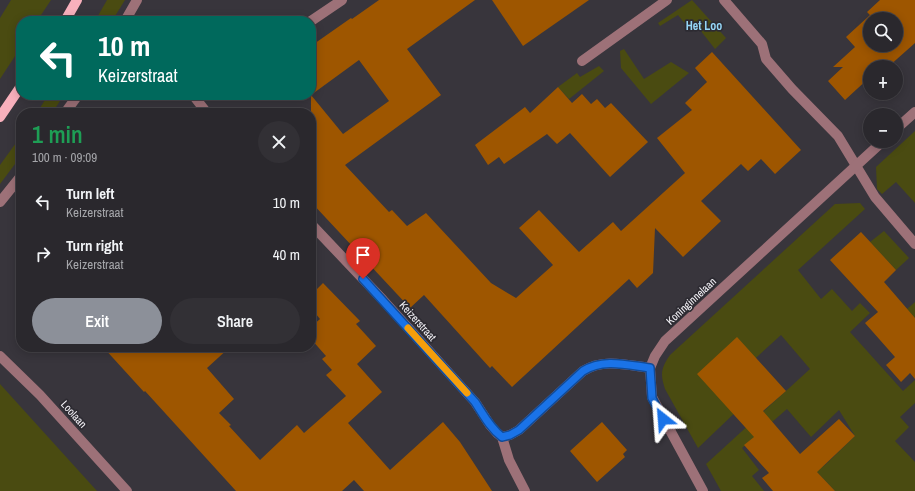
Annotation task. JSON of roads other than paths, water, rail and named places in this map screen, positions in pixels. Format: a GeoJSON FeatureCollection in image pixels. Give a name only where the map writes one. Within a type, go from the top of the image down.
{"type":"FeatureCollection","features":[{"type":"Feature","properties":{"kind":"main road"},"geometry":{"type":"LineString","coordinates":[[68,16],[77,0]]}},
{"type":"Feature","properties":{"kind":"main road"},"geometry":{"type":"LineString","coordinates":[[0,117],[16,93]]}},
{"type":"Feature","properties":{"kind":"street"},"geometry":{"type":"LineString","coordinates":[[128,16],[137,0]]}},
{"type":"Feature","properties":{"kind":"street"},"geometry":{"type":"LineString","coordinates":[[316,18],[342,0]]}},
{"type":"Feature","properties":{"kind":"street"},"geometry":{"type":"LineString","coordinates":[[582,61],[667,0]]}},
{"type":"Feature","properties":{"kind":"street"},"geometry":{"type":"LineString","coordinates":[[724,0],[762,44],[766,59],[792,89],[838,136],[875,196],[915,244]]}},
{"type":"Feature","properties":{"kind":"street"},"geometry":{"type":"LineString","coordinates":[[197,100],[203,108]]}},
{"type":"Feature","properties":{"kind":"street"},"geometry":{"type":"LineString","coordinates":[[903,123],[915,112]]}},
{"type":"Feature","properties":{"kind":"street","name":"Koninginnelaan"},"geometry":{"type":"LineString","coordinates":[[650,368],[655,356],[665,341],[875,148]]}},
{"type":"Feature","properties":{"kind":"street"},"geometry":{"type":"LineString","coordinates":[[0,202],[16,182]]}},
{"type":"Feature","properties":{"kind":"street","name":"Keizerstraat"},"geometry":{"type":"LineString","coordinates":[[316,229],[383,300],[475,402],[490,424],[502,437],[509,460],[525,491]]}},
{"type":"Feature","properties":{"kind":"street","name":"Loolaan"},"geometry":{"type":"LineString","coordinates":[[0,356],[40,395],[127,491]]}},
{"type":"Feature","properties":{"kind":"street"},"geometry":{"type":"LineString","coordinates":[[502,437],[519,430],[583,371],[591,366],[613,364],[650,368],[652,398],[703,491]]}},
{"type":"Feature","properties":{"kind":"district","name":"Het Loo"},"geometry":{"type":"Point","coordinates":[704,26]}}]}
